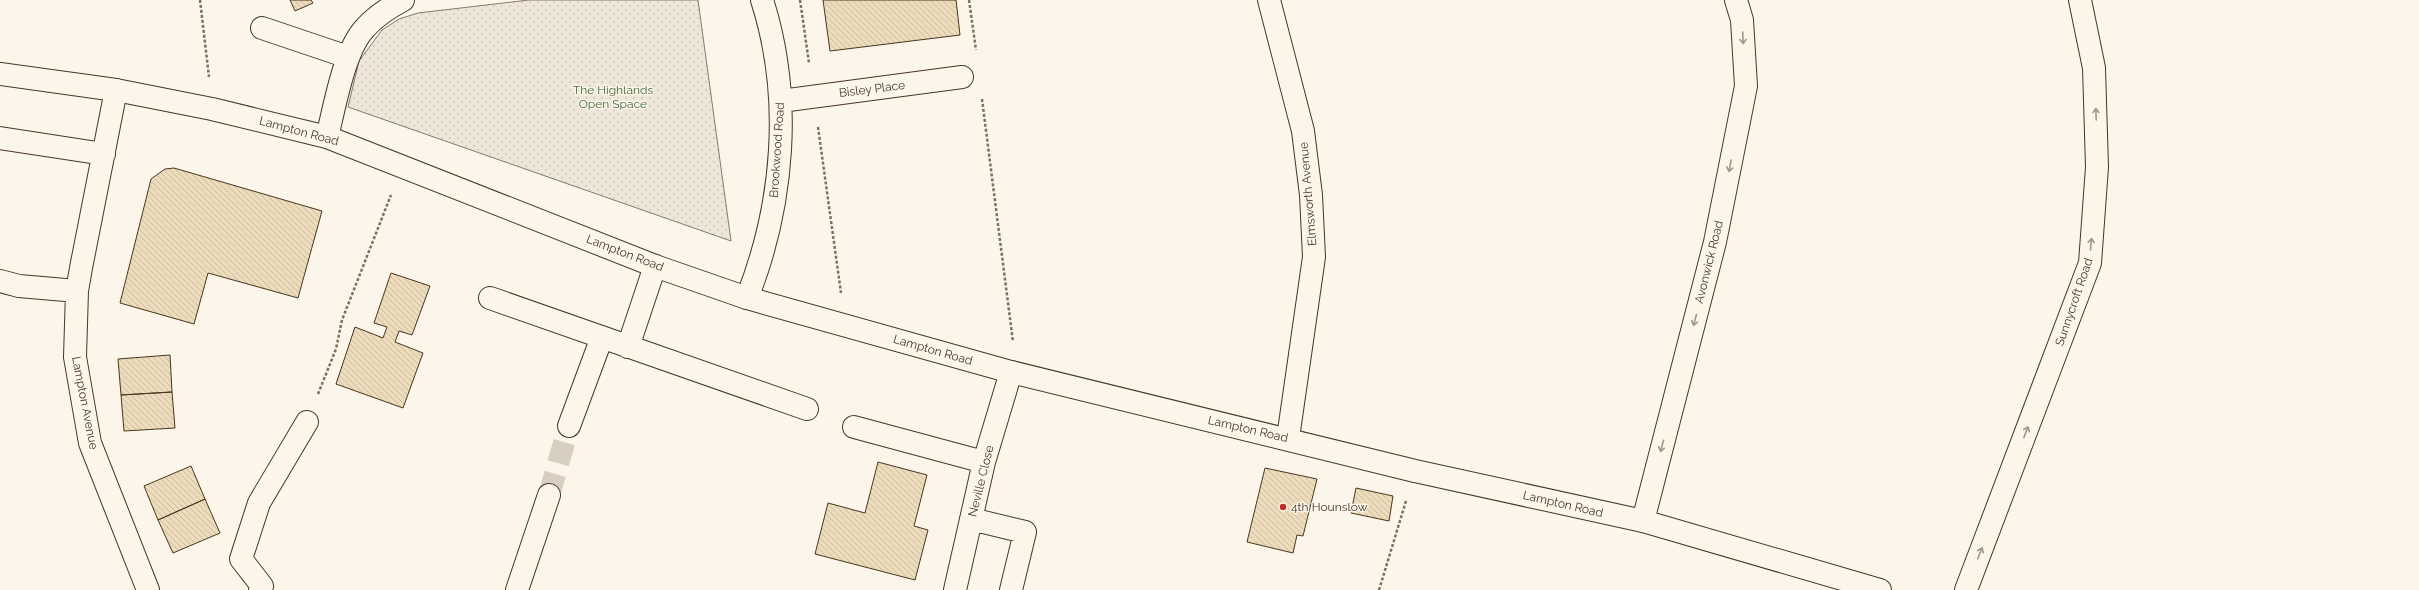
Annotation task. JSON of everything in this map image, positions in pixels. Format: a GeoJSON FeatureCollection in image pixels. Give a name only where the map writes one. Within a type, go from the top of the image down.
{"type":"FeatureCollection","features":[{"type":"Feature","properties":{"kind":"street"},"geometry":{"type":"LineString","coordinates":[[327,137],[348,57],[365,27],[392,6],[403,0]]}},
{"type":"Feature","properties":{"kind":"street","name":"Brookwood Road"},"geometry":{"type":"LineString","coordinates":[[746,298],[757,271],[772,216],[781,124],[781,101],[778,70],[762,0]]}},
{"type":"Feature","properties":{"kind":"street","name":"Elmsworth Avenue"},"geometry":{"type":"LineString","coordinates":[[1269,0],[1303,131],[1311,195],[1313,249],[1288,438]]}},
{"type":"Feature","properties":{"kind":"street","name":"Avonwick Road"},"geometry":{"type":"LineString","coordinates":[[1643,521],[1715,242],[1746,86],[1742,20],[1736,0]]}},
{"type":"Feature","properties":{"kind":"street","name":"Sunnycroft Road"},"geometry":{"type":"LineString","coordinates":[[1966,590],[2090,263],[2098,167],[2095,75],[2080,0]]}},
{"type":"Feature","properties":{"kind":"street"},"geometry":{"type":"LineString","coordinates":[[262,28],[348,57]]}},
{"type":"Feature","properties":{"kind":"street","name":"Lampton Road"},"geometry":{"type":"LineString","coordinates":[[0,74],[116,90],[212,109],[327,137],[656,266],[746,298],[1011,372],[1288,438],[1415,471],[1643,521],[1840,584],[1880,590]]}},
{"type":"Feature","properties":{"kind":"street","name":"Bisley Place"},"geometry":{"type":"LineString","coordinates":[[781,101],[962,77]]}},
{"type":"Feature","properties":{"kind":"street","name":"Lampton Avenue"},"geometry":{"type":"LineString","coordinates":[[116,90],[77,291],[75,357],[90,443],[148,590]]}},
{"type":"Feature","properties":{"kind":"street"},"geometry":{"type":"LineString","coordinates":[[0,138],[104,154]]}},
{"type":"Feature","properties":{"kind":"street"},"geometry":{"type":"LineString","coordinates":[[628,347],[656,266]]}},
{"type":"Feature","properties":{"kind":"street"},"geometry":{"type":"LineString","coordinates":[[0,281],[19,286],[77,291]]}},
{"type":"Feature","properties":{"kind":"street"},"geometry":{"type":"LineString","coordinates":[[490,298],[807,409]]}},
{"type":"Feature","properties":{"kind":"street"},"geometry":{"type":"LineString","coordinates":[[569,426],[602,337]]}},
{"type":"Feature","properties":{"kind":"street","name":"Neville Close"},"geometry":{"type":"LineString","coordinates":[[954,590],[984,462],[1011,372]]}},
{"type":"Feature","properties":{"kind":"street"},"geometry":{"type":"LineString","coordinates":[[260,590],[262,586],[240,558],[259,503],[306,422]]}},
{"type":"Feature","properties":{"kind":"street"},"geometry":{"type":"LineString","coordinates":[[854,427],[984,462]]}},
{"type":"Feature","properties":{"kind":"street"},"geometry":{"type":"LineString","coordinates":[[516,590],[549,495]]}},
{"type":"Feature","properties":{"kind":"street"},"geometry":{"type":"LineString","coordinates":[[971,519],[1025,532],[1011,590]]}},
{"type":"Feature","properties":{"kind":"path"},"geometry":{"type":"LineString","coordinates":[[200,0],[212,109]]}},
{"type":"Feature","properties":{"kind":"path"},"geometry":{"type":"LineString","coordinates":[[800,0],[846,326]]}},
{"type":"Feature","properties":{"kind":"path"},"geometry":{"type":"LineString","coordinates":[[969,0],[976,55]]}},
{"type":"Feature","properties":{"kind":"path"},"geometry":{"type":"LineString","coordinates":[[981,94],[1013,333],[1011,372]]}},
{"type":"Feature","properties":{"kind":"path"},"geometry":{"type":"LineString","coordinates":[[306,422],[336,349],[342,320],[402,166]]}},
{"type":"Feature","properties":{"kind":"path"},"geometry":{"type":"LineString","coordinates":[[1379,590],[1415,471]]}},
{"type":"Feature","properties":{"kind":"green space","name":"The Highlands Open Space"},"geometry":{"type":"Polygon","coordinates":[[[529,0],[698,0],[731,241],[348,107],[359,61],[382,30],[399,19],[418,13],[529,0]]]}},
{"type":"Feature","properties":{"kind":"building"},"geometry":{"type":"Polygon","coordinates":[[[290,0],[311,0],[313,3],[295,11],[290,0]]]}},
{"type":"Feature","properties":{"kind":"building"},"geometry":{"type":"Polygon","coordinates":[[[823,0],[956,0],[960,35],[830,51],[823,0]]]}},
{"type":"Feature","properties":{"kind":"building"},"geometry":{"type":"Polygon","coordinates":[[[174,168],[322,211],[298,298],[208,273],[194,324],[120,303],[151,179],[165,169],[174,168]]]}},
{"type":"Feature","properties":{"kind":"building"},"geometry":{"type":"Polygon","coordinates":[[[391,273],[430,286],[412,335],[399,331],[395,342],[423,353],[403,408],[336,384],[355,327],[383,338],[387,327],[374,323],[391,273]]]}},
{"type":"Feature","properties":{"kind":"building"},"geometry":{"type":"Polygon","coordinates":[[[170,355],[172,392],[121,395],[118,359],[170,355]]]}},
{"type":"Feature","properties":{"kind":"building"},"geometry":{"type":"Polygon","coordinates":[[[172,392],[175,428],[124,431],[121,395],[172,392]]]}},
{"type":"Feature","properties":{"kind":"building"},"geometry":{"type":"Polygon","coordinates":[[[878,462],[927,475],[914,526],[928,530],[915,580],[815,554],[828,503],[865,513],[878,462]]]}},
{"type":"Feature","properties":{"kind":"building"},"geometry":{"type":"Polygon","coordinates":[[[191,466],[205,499],[158,520],[144,486],[191,466]]]}},
{"type":"Feature","properties":{"kind":"building","name":"4th Hounslow"},"geometry":{"type":"Polygon","coordinates":[[[1265,468],[1317,479],[1303,536],[1297,535],[1293,553],[1247,542],[1265,468]]]}},
{"type":"Feature","properties":{"kind":"building"},"geometry":{"type":"Polygon","coordinates":[[[1356,488],[1393,496],[1389,521],[1351,513],[1356,488]]]}},
{"type":"Feature","properties":{"kind":"building"},"geometry":{"type":"Polygon","coordinates":[[[205,499],[220,533],[173,553],[158,520],[205,499]]]}},
{"type":"Feature","properties":{"kind":"tunnel"},"geometry":{"type":"LineString","coordinates":[[549,495],[569,426]]}},
{"type":"Feature","properties":{"kind":"place","name":"4th Hounslow"},"geometry":{"type":"Point","coordinates":[1283,507]}}]}
